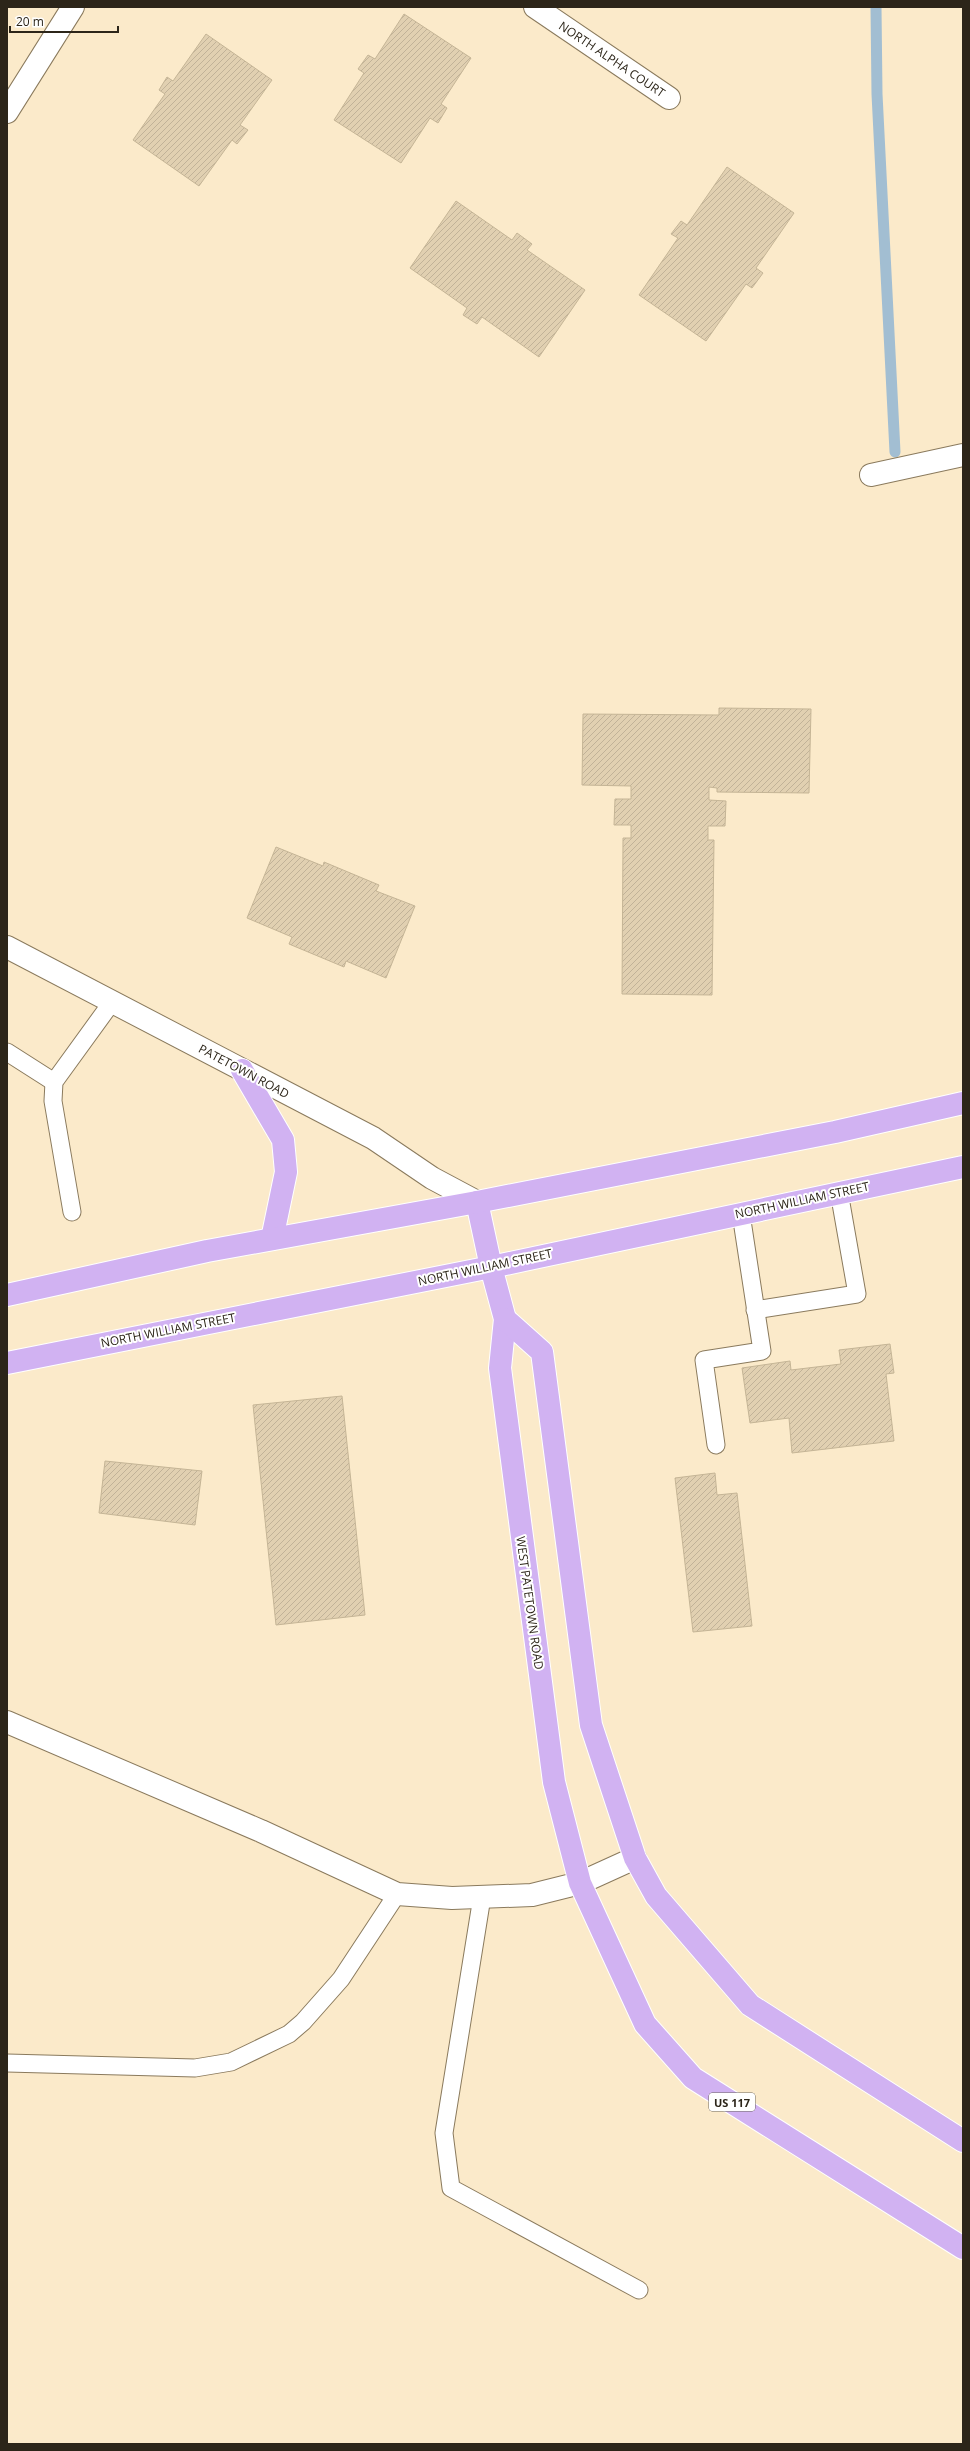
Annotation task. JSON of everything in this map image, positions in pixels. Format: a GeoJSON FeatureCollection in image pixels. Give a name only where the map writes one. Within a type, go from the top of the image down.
{"type":"FeatureCollection","features":[{"type":"Feature","properties":{"kind":"main road"},"geometry":{"type":"LineString","coordinates":[[242,1070],[283,1140],[286,1172],[272,1239]]}},
{"type":"Feature","properties":{"kind":"main road"},"geometry":{"type":"LineString","coordinates":[[7,1295],[207,1250],[477,1202],[835,1132],[963,1104]]}},
{"type":"Feature","properties":{"kind":"main road","name":"NORTH WILLIAM STREET"},"geometry":{"type":"LineString","coordinates":[[12,1362],[491,1267],[839,1192],[963,1167]]}},
{"type":"Feature","properties":{"kind":"main road","name":"WEST PATETOWN ROAD"},"geometry":{"type":"LineString","coordinates":[[477,1202],[491,1267],[505,1319],[500,1368],[553,1775],[580,1883]]}},
{"type":"Feature","properties":{"kind":"main road"},"geometry":{"type":"LineString","coordinates":[[505,1319],[542,1352],[591,1725],[635,1858],[656,1896],[750,2005],[963,2141]]}},
{"type":"Feature","properties":{"kind":"main road","name":"US 117"},"geometry":{"type":"LineString","coordinates":[[580,1883],[645,2024],[693,2078],[963,2248]]}},
{"type":"Feature","properties":{"kind":"street"},"geometry":{"type":"LineString","coordinates":[[7,112],[73,7]]}},
{"type":"Feature","properties":{"kind":"street","name":"NORTH ALPHA COURT"},"geometry":{"type":"LineString","coordinates":[[535,7],[669,98]]}},
{"type":"Feature","properties":{"kind":"street"},"geometry":{"type":"LineString","coordinates":[[871,475],[963,455]]}},
{"type":"Feature","properties":{"kind":"street","name":"PATETOWN ROAD"},"geometry":{"type":"LineString","coordinates":[[7,947],[373,1138],[432,1178],[477,1202]]}},
{"type":"Feature","properties":{"kind":"street"},"geometry":{"type":"LineString","coordinates":[[7,1722],[225,1815],[397,1894],[452,1898],[532,1895],[580,1883],[635,1858]]}},
{"type":"Feature","properties":{"kind":"lane"},"geometry":{"type":"LineString","coordinates":[[72,1212],[53,1101],[54,1082],[112,1002]]}},
{"type":"Feature","properties":{"kind":"lane"},"geometry":{"type":"LineString","coordinates":[[7,1052],[54,1082]]}},
{"type":"Feature","properties":{"kind":"lane"},"geometry":{"type":"LineString","coordinates":[[755,1310],[857,1294],[839,1192]]}},
{"type":"Feature","properties":{"kind":"lane"},"geometry":{"type":"LineString","coordinates":[[716,1445],[704,1360],[762,1351],[740,1214]]}},
{"type":"Feature","properties":{"kind":"lane"},"geometry":{"type":"LineString","coordinates":[[7,2063],[195,2068],[230,2062],[289,2034],[303,2022],[341,1979],[397,1894]]}},
{"type":"Feature","properties":{"kind":"lane"},"geometry":{"type":"LineString","coordinates":[[482,1897],[444,2133],[451,2188],[639,2290]]}},
{"type":"Feature","properties":{"kind":"building"},"geometry":{"type":"Polygon","coordinates":[[[404,14],[471,58],[441,104],[447,108],[438,123],[430,118],[401,163],[334,120],[364,73],[358,69],[368,55],[375,59],[404,14]]]}},
{"type":"Feature","properties":{"kind":"building"},"geometry":{"type":"Polygon","coordinates":[[[206,34],[272,80],[240,125],[248,130],[237,144],[232,140],[199,186],[133,140],[165,94],[159,90],[167,77],[173,81],[206,34]]]}},
{"type":"Feature","properties":{"kind":"building"},"geometry":{"type":"Polygon","coordinates":[[[727,167],[794,213],[756,268],[763,273],[752,288],[746,284],[706,341],[639,295],[678,238],[671,234],[681,221],[687,225],[727,167]]]}},
{"type":"Feature","properties":{"kind":"building"},"geometry":{"type":"Polygon","coordinates":[[[456,201],[512,240],[517,233],[532,244],[527,250],[585,290],[539,357],[482,317],[477,324],[463,315],[467,308],[410,268],[456,201]]]}},
{"type":"Feature","properties":{"kind":"building"},"geometry":{"type":"Polygon","coordinates":[[[719,708],[811,709],[809,793],[717,792],[717,788],[709,787],[709,800],[726,801],[725,826],[708,826],[708,840],[714,840],[712,995],[622,994],[623,838],[631,838],[631,825],[614,825],[615,799],[631,799],[631,786],[582,785],[583,714],[719,715],[719,708]]]}},
{"type":"Feature","properties":{"kind":"building"},"geometry":{"type":"Polygon","coordinates":[[[276,847],[323,866],[324,862],[379,885],[376,891],[415,906],[386,978],[346,961],[344,967],[289,944],[292,937],[247,918],[276,847]]]}},
{"type":"Feature","properties":{"kind":"building"},"geometry":{"type":"Polygon","coordinates":[[[890,1344],[894,1373],[886,1374],[894,1441],[792,1453],[789,1418],[750,1423],[742,1368],[790,1361],[791,1370],[841,1364],[839,1350],[890,1344]]]}},
{"type":"Feature","properties":{"kind":"building"},"geometry":{"type":"Polygon","coordinates":[[[342,1396],[365,1615],[276,1625],[253,1405],[342,1396]]]}},
{"type":"Feature","properties":{"kind":"building"},"geometry":{"type":"Polygon","coordinates":[[[105,1461],[202,1471],[195,1525],[99,1513],[105,1461]]]}},
{"type":"Feature","properties":{"kind":"building"},"geometry":{"type":"Polygon","coordinates":[[[715,1473],[717,1495],[737,1493],[752,1626],[693,1632],[675,1478],[715,1473]]]}},
{"type":"Feature","properties":{"kind":"waterway"},"geometry":{"type":"LineString","coordinates":[[876,7],[877,94],[895,452]]}}]}
